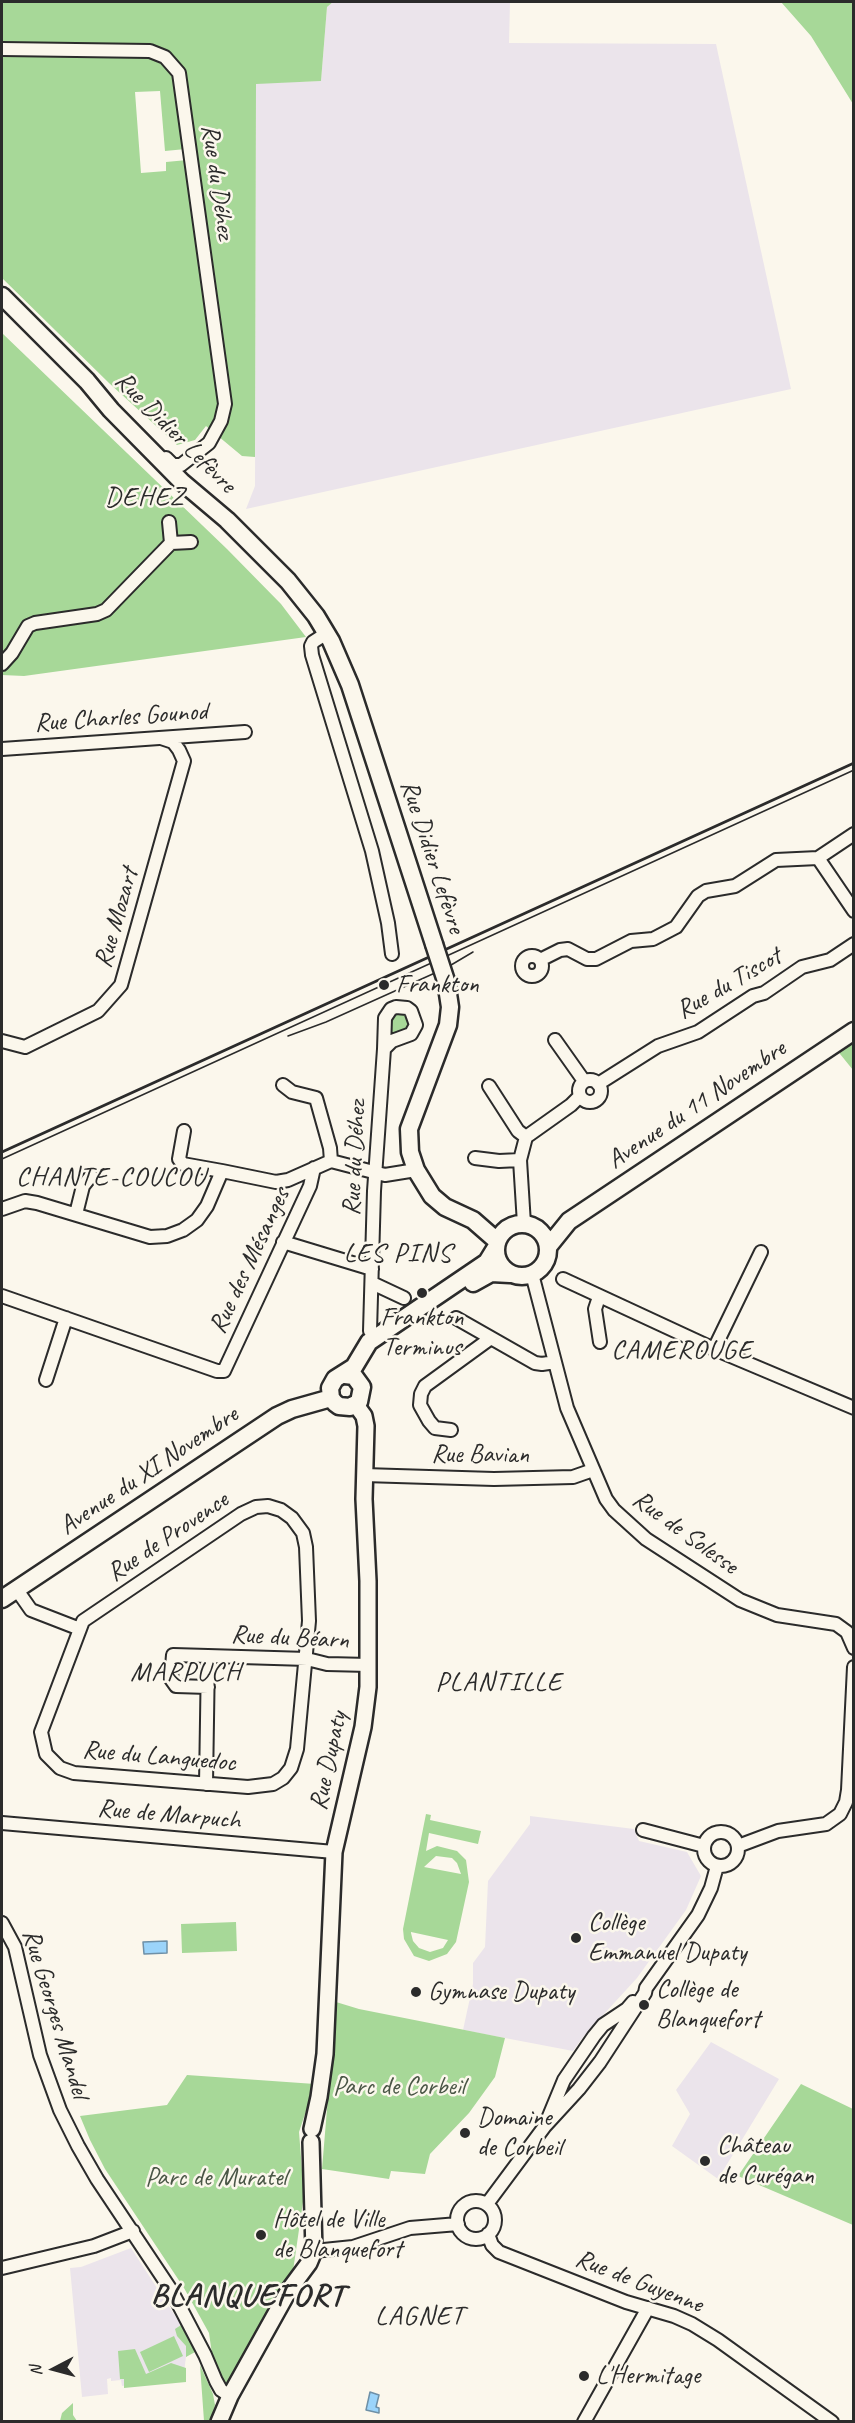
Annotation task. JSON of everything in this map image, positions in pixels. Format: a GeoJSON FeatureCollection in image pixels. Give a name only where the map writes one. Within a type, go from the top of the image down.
{"type":"FeatureCollection","features":[{"type":"Feature","properties":{"kind":"main road","name":"Rue Didier Lefèvre"},"geometry":{"type":"LineString","coordinates":[[2,296],[87,381],[193,493],[227,520],[288,581],[327,633],[350,685],[446,981],[450,1007],[446,1033],[409,1129],[410,1152],[416,1170],[432,1196],[445,1207],[473,1220],[500,1239]]}},
{"type":"Feature","properties":{"kind":"main road","name":"Rue Didier Lefèvre"},"geometry":{"type":"LineString","coordinates":[[87,381],[125,412],[181,465],[209,495],[227,520]]}},
{"type":"Feature","properties":{"kind":"main road","name":"Avenue du 11 Novembre"},"geometry":{"type":"LineString","coordinates":[[548,1247],[569,1221],[854,1031]]}},
{"type":"Feature","properties":{"kind":"main road","name":"Avenue du 11 Novembre"},"geometry":{"type":"LineString","coordinates":[[531,1226],[569,1221]]}},
{"type":"Feature","properties":{"kind":"main road"},"geometry":{"type":"LineString","coordinates":[[531,1226],[545,1239],[548,1247],[544,1263],[532,1274],[518,1276],[497,1272],[486,1275],[383,1343],[369,1357],[362,1375],[362,1397],[356,1405],[339,1406],[332,1398],[330,1388],[332,1383],[354,1367],[369,1342],[376,1335],[486,1262],[500,1239],[531,1226]]}},
{"type":"Feature","properties":{"kind":"main road"},"geometry":{"type":"LineString","coordinates":[[500,1239],[498,1263],[510,1274]]}},
{"type":"Feature","properties":{"kind":"main road"},"geometry":{"type":"LineString","coordinates":[[345,1375],[354,1376],[362,1388]]}},
{"type":"Feature","properties":{"kind":"main road","name":"Avenue du XI Novembre"},"geometry":{"type":"LineString","coordinates":[[2,1599],[277,1416],[292,1409],[332,1398]]}},
{"type":"Feature","properties":{"kind":"street","name":"Rue du Déhez"},"geometry":{"type":"LineString","coordinates":[[2,49],[150,51],[165,57],[179,73],[225,404],[221,421],[208,443],[181,465]]}},
{"type":"Feature","properties":{"kind":"street"},"geometry":{"type":"LineString","coordinates":[[133,432],[146,438],[173,465],[181,465]]}},
{"type":"Feature","properties":{"kind":"street"},"geometry":{"type":"LineString","coordinates":[[169,522],[171,543]]}},
{"type":"Feature","properties":{"kind":"street"},"geometry":{"type":"LineString","coordinates":[[2,664],[12,653],[28,626],[97,614],[106,609],[171,543],[191,542]]}},
{"type":"Feature","properties":{"kind":"street"},"geometry":{"type":"LineString","coordinates":[[327,633],[313,642],[312,655],[372,851],[388,923],[392,954]]}},
{"type":"Feature","properties":{"kind":"street","name":"Rue Charles Gounod"},"geometry":{"type":"LineString","coordinates":[[2,749],[244,732]]}},
{"type":"Feature","properties":{"kind":"street","name":"Rue Mozart"},"geometry":{"type":"LineString","coordinates":[[2,1041],[26,1047],[98,1011],[121,985],[184,761],[173,742],[161,738]]}},
{"type":"Feature","properties":{"kind":"street"},"geometry":{"type":"LineString","coordinates":[[540,960],[560,950],[568,949],[587,959],[596,960],[631,941],[653,939],[676,927],[698,896],[706,891],[735,886],[776,860],[818,858],[854,834]]}},
{"type":"Feature","properties":{"kind":"street"},"geometry":{"type":"LineString","coordinates":[[818,858],[854,911]]}},
{"type":"Feature","properties":{"kind":"street","name":"Rue du Tiscot"},"geometry":{"type":"LineString","coordinates":[[526,1137],[580,1096],[586,1101],[594,1101],[601,1091],[598,1084],[658,1046],[698,1032],[753,996],[764,993],[802,967],[830,960],[854,945]]}},
{"type":"Feature","properties":{"kind":"street"},"geometry":{"type":"LineString","coordinates":[[555,1040],[584,1081]]}},
{"type":"Feature","properties":{"kind":"street","name":"Rue du Déhez"},"geometry":{"type":"LineString","coordinates":[[370,1331],[376,1173],[384,1049]]}},
{"type":"Feature","properties":{"kind":"street"},"geometry":{"type":"LineString","coordinates":[[580,1096],[579,1088],[584,1081],[591,1080],[598,1084]]}},
{"type":"Feature","properties":{"kind":"street"},"geometry":{"type":"LineString","coordinates":[[283,1085],[292,1092],[316,1098],[328,1139],[331,1161]]}},
{"type":"Feature","properties":{"kind":"street"},"geometry":{"type":"LineString","coordinates":[[489,1086],[518,1131],[526,1137],[520,1160],[531,1226]]}},
{"type":"Feature","properties":{"kind":"street"},"geometry":{"type":"LineString","coordinates":[[184,1131],[179,1159],[183,1164],[276,1182],[288,1180],[331,1161],[385,1176],[416,1170]]}},
{"type":"Feature","properties":{"kind":"street"},"geometry":{"type":"LineString","coordinates":[[475,1158],[499,1161],[520,1160]]}},
{"type":"Feature","properties":{"kind":"street","name":"Rue des Mésanges"},"geometry":{"type":"LineString","coordinates":[[66,1318],[217,1371],[224,1371],[310,1186],[314,1168]]}},
{"type":"Feature","properties":{"kind":"street"},"geometry":{"type":"LineString","coordinates":[[2,1209],[25,1201],[150,1237],[166,1236],[183,1230],[196,1220],[207,1206],[222,1171]]}},
{"type":"Feature","properties":{"kind":"street"},"geometry":{"type":"LineString","coordinates":[[76,1214],[83,1186],[91,1176]]}},
{"type":"Feature","properties":{"kind":"street"},"geometry":{"type":"LineString","coordinates":[[283,1242],[372,1269]]}},
{"type":"Feature","properties":{"kind":"street"},"geometry":{"type":"LineString","coordinates":[[714,1349],[761,1252]]}},
{"type":"Feature","properties":{"kind":"street","name":"Rue de Solesse"},"geometry":{"type":"LineString","coordinates":[[532,1274],[567,1408],[606,1499],[625,1522],[716,1586],[760,1610],[792,1618],[836,1624],[850,1629],[854,1648]]}},
{"type":"Feature","properties":{"kind":"street"},"geometry":{"type":"LineString","coordinates":[[563,1279],[599,1297],[611,1299],[714,1349],[854,1408]]}},
{"type":"Feature","properties":{"kind":"street"},"geometry":{"type":"LineString","coordinates":[[372,1283],[404,1298]]}},
{"type":"Feature","properties":{"kind":"street"},"geometry":{"type":"LineString","coordinates":[[2,1296],[66,1318],[46,1380]]}},
{"type":"Feature","properties":{"kind":"street"},"geometry":{"type":"LineString","coordinates":[[599,1297],[595,1309],[600,1342]]}},
{"type":"Feature","properties":{"kind":"street"},"geometry":{"type":"LineString","coordinates":[[456,1318],[535,1363],[555,1362]]}},
{"type":"Feature","properties":{"kind":"street"},"geometry":{"type":"LineString","coordinates":[[451,1430],[435,1428],[429,1421],[420,1405],[421,1394],[425,1386],[491,1338]]}},
{"type":"Feature","properties":{"kind":"street","name":"Rue Dupaty"},"geometry":{"type":"LineString","coordinates":[[314,2251],[312,2135],[320,2097],[325,2054],[333,1852],[363,1727],[369,1665],[364,1475],[366,1420],[356,1405]]}},
{"type":"Feature","properties":{"kind":"street","name":"Rue Bavian"},"geometry":{"type":"LineString","coordinates":[[364,1475],[494,1479],[573,1477],[593,1470]]}},
{"type":"Feature","properties":{"kind":"street","name":"Rue de Provence"},"geometry":{"type":"LineString","coordinates":[[80,1629],[83,1621],[241,1514],[256,1507],[268,1506],[292,1518],[303,1533],[306,1547],[309,1621],[307,1659]]}},
{"type":"Feature","properties":{"kind":"street"},"geometry":{"type":"LineString","coordinates":[[17,1590],[31,1610],[80,1629]]}},
{"type":"Feature","properties":{"kind":"street","name":"Rue du Languedoc"},"geometry":{"type":"LineString","coordinates":[[80,1629],[41,1732],[43,1745],[53,1762],[67,1772],[74,1773],[260,1787],[273,1784],[283,1778],[291,1768],[297,1749],[307,1659]]}},
{"type":"Feature","properties":{"kind":"street","name":"Rue du Béarn"},"geometry":{"type":"LineString","coordinates":[[208,1687],[177,1686],[171,1679],[173,1655],[307,1659],[327,1664],[369,1665]]}},
{"type":"Feature","properties":{"kind":"street","name":"Rue du Béarn"},"geometry":{"type":"LineString","coordinates":[[206,1784],[208,1656]]}},
{"type":"Feature","properties":{"kind":"street"},"geometry":{"type":"LineString","coordinates":[[738,1846],[778,1831],[826,1824],[840,1814],[846,1802],[848,1790],[854,1667]]}},
{"type":"Feature","properties":{"kind":"street","name":"Rue de Marpuch"},"geometry":{"type":"LineString","coordinates":[[2,1823],[333,1852]]}},
{"type":"Feature","properties":{"kind":"street"},"geometry":{"type":"LineString","coordinates":[[643,1830],[704,1846]]}},
{"type":"Feature","properties":{"kind":"street"},"geometry":{"type":"LineString","coordinates":[[722,1832],[732,1836],[738,1846],[733,1862],[717,1866],[708,1861],[704,1846],[708,1837],[722,1832]]}},
{"type":"Feature","properties":{"kind":"street"},"geometry":{"type":"LineString","coordinates":[[487,2204],[545,2126],[584,2084],[645,1993],[646,1988],[702,1909],[717,1866]]}},
{"type":"Feature","properties":{"kind":"street","name":"Rue Georges Mandel"},"geometry":{"type":"LineString","coordinates":[[2,1923],[15,1947],[35,2040],[60,2110],[86,2161],[171,2290],[221,2390],[230,2396]]}},
{"type":"Feature","properties":{"kind":"street"},"geometry":{"type":"LineString","coordinates":[[545,2126],[570,2071],[603,2025],[627,2009],[641,1990],[646,1988]]}},
{"type":"Feature","properties":{"kind":"street"},"geometry":{"type":"LineString","coordinates":[[603,2025],[617,2031],[617,2035]]}},
{"type":"Feature","properties":{"kind":"street"},"geometry":{"type":"LineString","coordinates":[[570,2071],[572,2080],[584,2084]]}},
{"type":"Feature","properties":{"kind":"street"},"geometry":{"type":"LineString","coordinates":[[475,2201],[487,2204],[494,2213],[492,2230],[478,2238],[470,2237],[460,2229],[458,2224],[460,2211],[463,2206],[475,2201]]}},
{"type":"Feature","properties":{"kind":"street"},"geometry":{"type":"LineString","coordinates":[[219,2421],[230,2396],[289,2290],[309,2263],[314,2251],[353,2247],[410,2228],[458,2224]]}},
{"type":"Feature","properties":{"kind":"street"},"geometry":{"type":"LineString","coordinates":[[2,2268],[94,2246],[133,2231]]}},
{"type":"Feature","properties":{"kind":"street","name":"Rue de Guyenne"},"geometry":{"type":"LineString","coordinates":[[488,2234],[492,2245],[500,2252],[626,2302],[674,2316],[718,2340],[832,2421]]}},
{"type":"Feature","properties":{"kind":"street"},"geometry":{"type":"LineString","coordinates":[[584,2421],[648,2308]]}},
{"type":"Feature","properties":{"kind":"shaded area"},"geometry":{"type":"Polygon","coordinates":[[[333,2],[510,2],[509,43],[716,44],[791,389],[246,509],[255,486],[256,83],[321,81],[327,7],[333,2]]]}},
{"type":"Feature","properties":{"kind":"shaded area","name":"Collège Emmanuel Dupaty"},"geometry":{"type":"Polygon","coordinates":[[[530,1816],[634,1829],[639,1841],[687,1852],[701,1876],[686,1910],[637,1978],[573,2051],[463,2030],[473,1984],[473,1963],[485,1947],[488,1881],[530,1824],[530,1816]]]}},
{"type":"Feature","properties":{"kind":"shaded area"},"geometry":{"type":"Polygon","coordinates":[[[711,2042],[779,2079],[718,2179],[672,2146],[690,2114],[676,2090],[711,2042]]]}},
{"type":"Feature","properties":{"kind":"shaded area"},"geometry":{"type":"Polygon","coordinates":[[[131,2248],[181,2325],[178,2327],[193,2351],[186,2357],[183,2380],[150,2381],[122,2386],[121,2380],[111,2381],[111,2378],[107,2379],[108,2394],[82,2397],[70,2268],[81,2267],[131,2248]]]}},
{"type":"Feature","properties":{"kind":"green space"},"geometry":{"type":"Polygon","coordinates":[[[2,2],[333,2],[327,7],[321,81],[256,84],[255,457],[242,456],[206,426],[195,440],[177,445],[109,383],[2,278],[2,2]],[[160,91],[135,92],[141,173],[166,171],[166,162],[198,159],[196,148],[165,151],[160,91]]]}},
{"type":"Feature","properties":{"kind":"green space"},"geometry":{"type":"Polygon","coordinates":[[[781,2],[853,2],[853,104],[811,36],[781,2]]]}},
{"type":"Feature","properties":{"kind":"green space"},"geometry":{"type":"Polygon","coordinates":[[[2,333],[227,549],[281,604],[306,637],[24,676],[2,675],[2,333]]]}},
{"type":"Feature","properties":{"kind":"green space"},"geometry":{"type":"Polygon","coordinates":[[[393,1012],[408,1013],[411,1029],[388,1038],[387,1031],[393,1012]]]}},
{"type":"Feature","properties":{"kind":"green space"},"geometry":{"type":"Polygon","coordinates":[[[853,1037],[853,1070],[836,1049],[853,1037]]]}},
{"type":"Feature","properties":{"kind":"green space"},"geometry":{"type":"Polygon","coordinates":[[[426,1814],[431,1815],[430,1820],[481,1831],[478,1844],[429,1833],[426,1851],[437,1846],[457,1851],[466,1860],[469,1882],[456,1942],[447,1954],[429,1961],[414,1956],[404,1939],[403,1929],[426,1814]],[[436,1856],[424,1867],[461,1874],[457,1863],[452,1858],[436,1856]],[[411,1932],[413,1941],[419,1948],[430,1952],[443,1948],[448,1940],[411,1932]]]}},
{"type":"Feature","properties":{"kind":"green space"},"geometry":{"type":"Polygon","coordinates":[[[236,1922],[237,1951],[182,1953],[181,1924],[236,1922]]]}},
{"type":"Feature","properties":{"kind":"green space","name":"Parc de Corbeil"},"geometry":{"type":"Polygon","coordinates":[[[336,2002],[359,2009],[505,2038],[495,2077],[469,2113],[430,2154],[425,2174],[391,2171],[389,2179],[322,2169],[336,2002]]]}},
{"type":"Feature","properties":{"kind":"green space","name":"Parc de Muratel"},"geometry":{"type":"Polygon","coordinates":[[[187,2075],[315,2084],[299,2132],[304,2195],[293,2271],[228,2384],[222,2379],[213,2361],[209,2333],[184,2288],[105,2169],[80,2116],[167,2105],[187,2075]]]}},
{"type":"Feature","properties":{"kind":"green space"},"geometry":{"type":"Polygon","coordinates":[[[801,2084],[853,2109],[853,2225],[738,2176],[801,2084]]]}},
{"type":"Feature","properties":{"kind":"green space"},"geometry":{"type":"Polygon","coordinates":[[[181,2325],[195,2352],[186,2357],[186,2346],[177,2336],[175,2329],[181,2325]]]}},
{"type":"Feature","properties":{"kind":"green space"},"geometry":{"type":"Polygon","coordinates":[[[174,2336],[183,2356],[149,2372],[140,2352],[174,2336]]]}},
{"type":"Feature","properties":{"kind":"green space"},"geometry":{"type":"Polygon","coordinates":[[[135,2349],[146,2374],[171,2363],[186,2368],[186,2382],[124,2388],[124,2379],[120,2379],[118,2351],[135,2349]]]}},
{"type":"Feature","properties":{"kind":"green space"},"geometry":{"type":"Polygon","coordinates":[[[200,2365],[213,2394],[215,2405],[210,2421],[204,2421],[200,2365]]]}},
{"type":"Feature","properties":{"kind":"green space"},"geometry":{"type":"Polygon","coordinates":[[[73,2403],[73,2415],[77,2421],[60,2421],[62,2413],[73,2403]]]}},
{"type":"Feature","properties":{"kind":"water"},"geometry":{"type":"Polygon","coordinates":[[[167,1941],[167,1953],[144,1954],[143,1942],[167,1941]]]}},
{"type":"Feature","properties":{"kind":"water"},"geometry":{"type":"Polygon","coordinates":[[[370,2392],[379,2395],[376,2407],[379,2408],[379,2413],[366,2410],[370,2392]]]}},
{"type":"Feature","properties":{"kind":"tram line"},"geometry":{"type":"LineString","coordinates":[[2,1159],[854,770]]}},
{"type":"Feature","properties":{"kind":"tram line"},"geometry":{"type":"LineString","coordinates":[[288,1036],[326,1022],[446,968],[473,952]]}},
{"type":"Feature","properties":{"kind":"railway"},"geometry":{"type":"LineString","coordinates":[[2,1152],[854,763]]}},
{"type":"Feature","properties":{"kind":"place","name":"Frankton"},"geometry":{"type":"Point","coordinates":[384,985]}},
{"type":"Feature","properties":{"kind":"place","name":"Frankton Terminus"},"geometry":{"type":"Point","coordinates":[422,1293]}},
{"type":"Feature","properties":{"kind":"place","name":"Collège Emmanuel Dupaty"},"geometry":{"type":"Point","coordinates":[576,1938]}},
{"type":"Feature","properties":{"kind":"place","name":"Gymnase Dupaty"},"geometry":{"type":"Point","coordinates":[416,1992]}},
{"type":"Feature","properties":{"kind":"place","name":"Collège de Blanquefort"},"geometry":{"type":"Point","coordinates":[644,2005]}},
{"type":"Feature","properties":{"kind":"place","name":"Domaine de Corbeil"},"geometry":{"type":"Point","coordinates":[465,2133]}},
{"type":"Feature","properties":{"kind":"place","name":"Château de Curégan"},"geometry":{"type":"Point","coordinates":[705,2161]}},
{"type":"Feature","properties":{"kind":"place","name":"Hôtel de Ville de Blanquefort"},"geometry":{"type":"Point","coordinates":[261,2235]}},
{"type":"Feature","properties":{"kind":"place","name":"L'Hermitage"},"geometry":{"type":"Point","coordinates":[584,2376]}},
{"type":"Feature","properties":{"kind":"district","name":"DEHEZ"},"geometry":{"type":"Point","coordinates":[145,498]}},
{"type":"Feature","properties":{"kind":"district","name":"CHANTE-COUCOU"},"geometry":{"type":"Point","coordinates":[111,1178]}},
{"type":"Feature","properties":{"kind":"district","name":"LES PINS"},"geometry":{"type":"Point","coordinates":[398,1254]}},
{"type":"Feature","properties":{"kind":"district","name":"CAMEROUGE"},"geometry":{"type":"Point","coordinates":[682,1351]}},
{"type":"Feature","properties":{"kind":"district","name":"MARPUCH"},"geometry":{"type":"Point","coordinates":[186,1673]}},
{"type":"Feature","properties":{"kind":"district","name":"PLANTILLE"},"geometry":{"type":"Point","coordinates":[499,1683]}},
{"type":"Feature","properties":{"kind":"district","name":"BLANQUEFORT"},"geometry":{"type":"Point","coordinates":[248,2297]}},
{"type":"Feature","properties":{"kind":"district","name":"LAGNET"},"geometry":{"type":"Point","coordinates":[420,2317]}}]}
